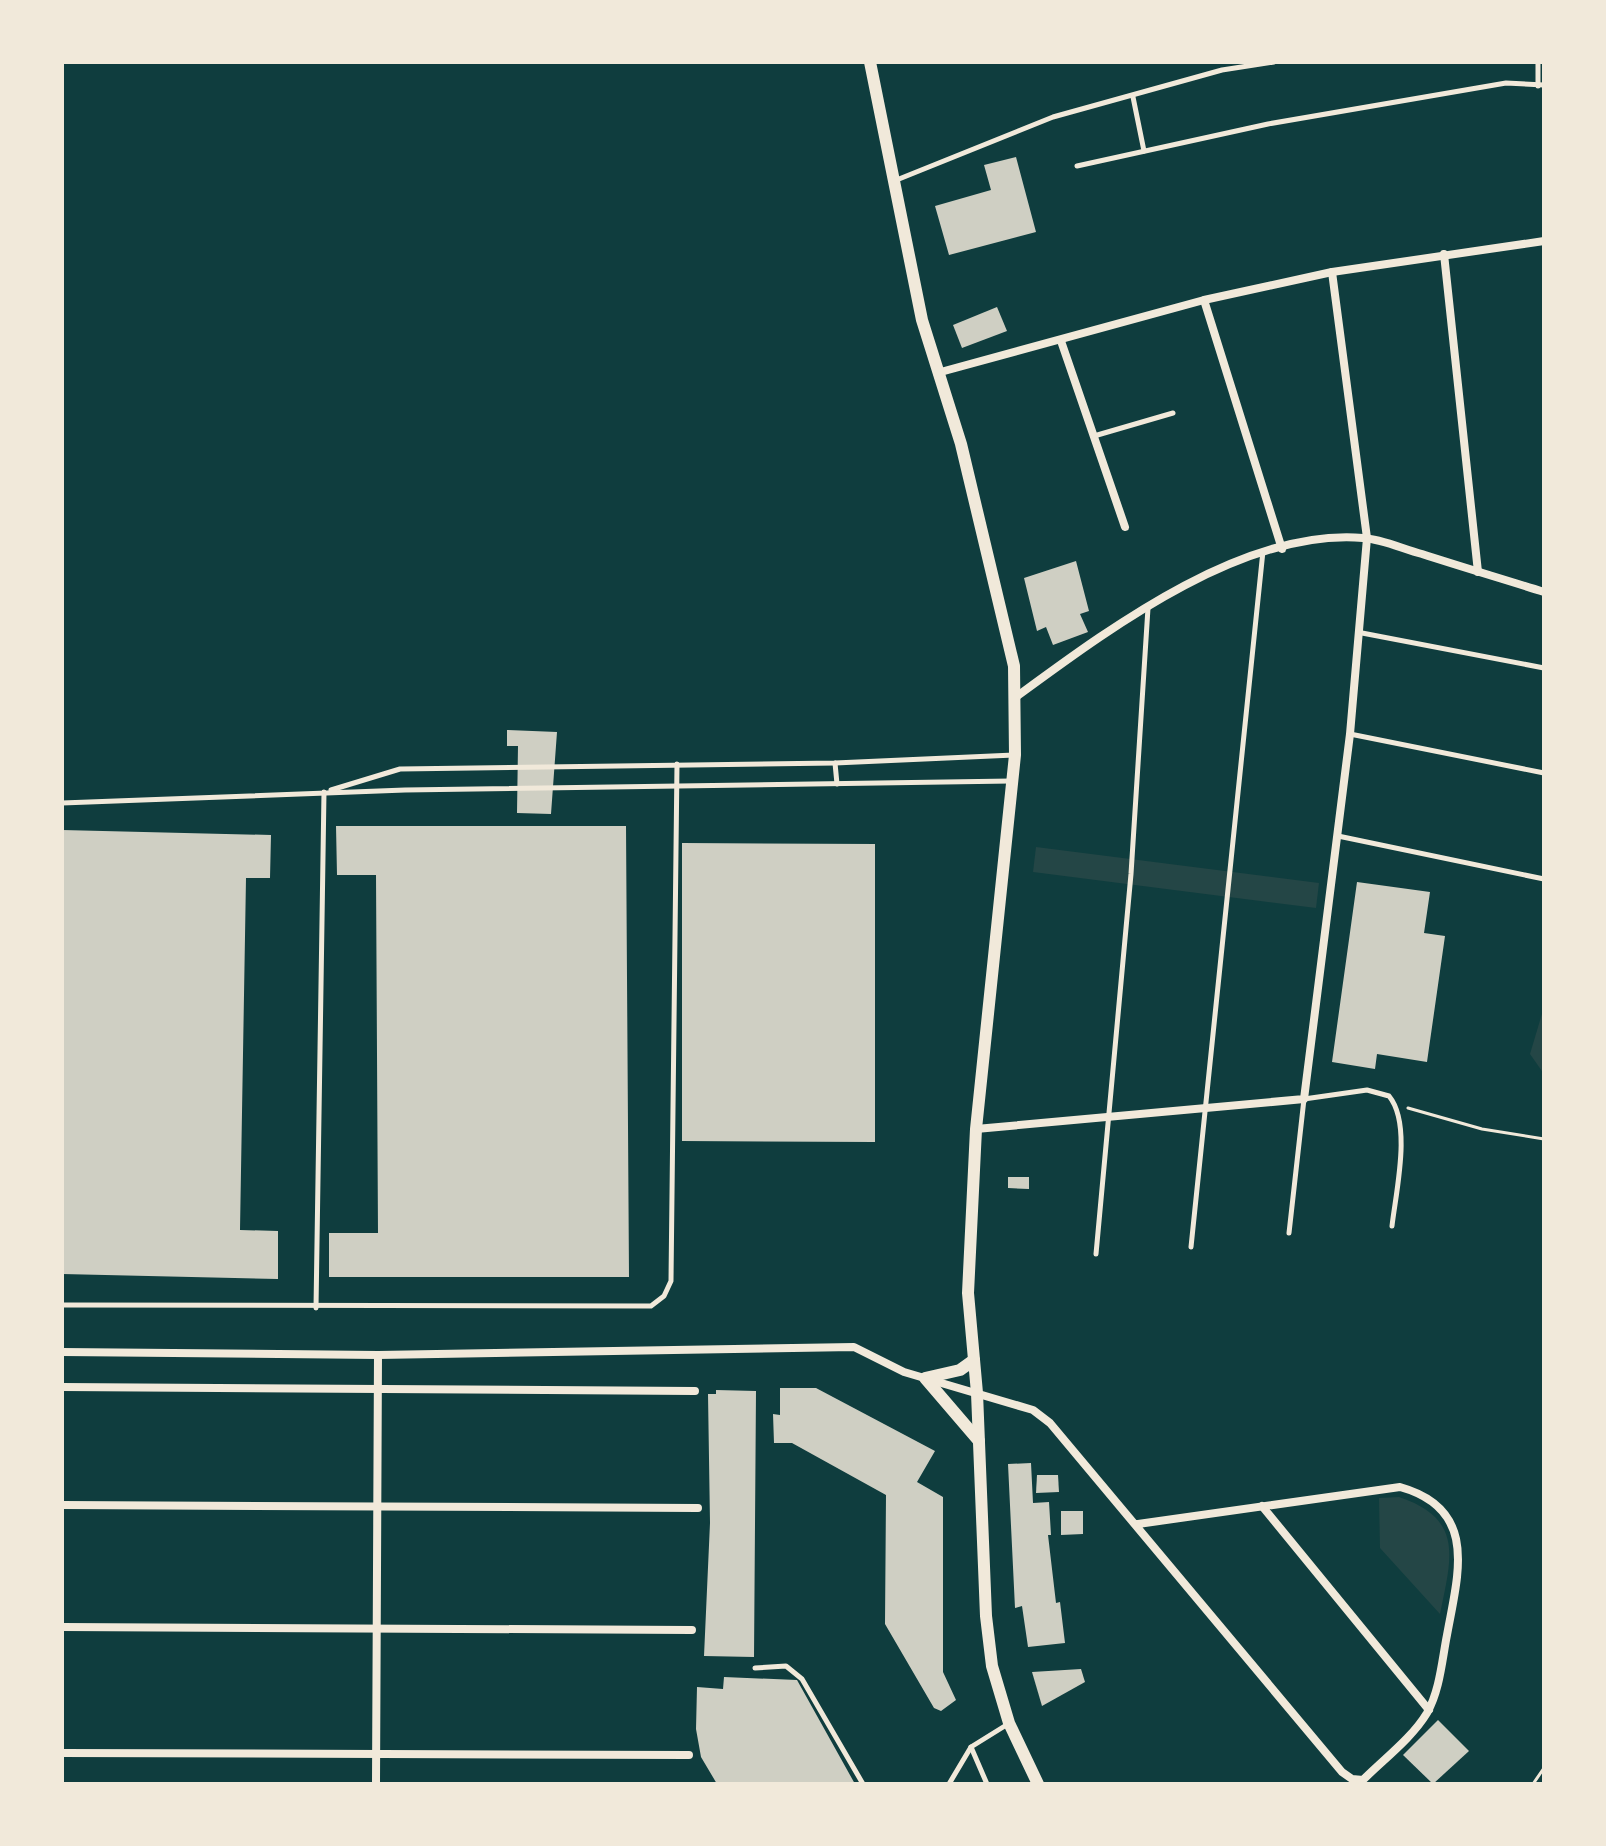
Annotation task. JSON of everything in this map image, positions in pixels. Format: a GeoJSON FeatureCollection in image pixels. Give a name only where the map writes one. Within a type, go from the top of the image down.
{"type":"FeatureCollection","features":[{"type":"Feature","properties":{"kind":"street"},"geometry":{"type":"LineString","coordinates":[[870,62],[893,181],[937,373],[961,444],[999,590],[1010,642],[1016,697],[1015,755],[976,1129],[968,1293],[977,1393],[986,1616],[992,1666],[1009,1723],[1038,1784]]}},
{"type":"Feature","properties":{"kind":"street"},"geometry":{"type":"LineString","coordinates":[[937,373],[1204,300],[1332,272],[1544,241]]}},
{"type":"Feature","properties":{"kind":"street"},"geometry":{"type":"LineString","coordinates":[[1444,254],[1478,572]]}},
{"type":"Feature","properties":{"kind":"street"},"geometry":{"type":"LineString","coordinates":[[976,1129],[1107,1120],[1304,1099],[1362,633],[1367,538],[1332,272]]}},
{"type":"Feature","properties":{"kind":"street"},"geometry":{"type":"LineString","coordinates":[[1204,300],[1282,549]]}},
{"type":"Feature","properties":{"kind":"street"},"geometry":{"type":"LineString","coordinates":[[1061,341],[1125,527]]}},
{"type":"Feature","properties":{"kind":"street"},"geometry":{"type":"LineString","coordinates":[[1016,697],[1148,608],[1196,580],[1263,550],[1282,549],[1331,536],[1367,538],[1544,592]]}},
{"type":"Feature","properties":{"kind":"street"},"geometry":{"type":"LineString","coordinates":[[62,1352],[378,1355],[854,1347],[868,1351],[896,1369],[1033,1410],[1050,1423],[1138,1524],[1342,1772],[1352,1779],[1363,1780],[1429,1710],[1439,1680],[1460,1561],[1457,1536],[1442,1510],[1421,1493],[1400,1487],[1138,1524]]}},
{"type":"Feature","properties":{"kind":"street"},"geometry":{"type":"LineString","coordinates":[[376,1784],[378,1355]]}},
{"type":"Feature","properties":{"kind":"street"},"geometry":{"type":"LineString","coordinates":[[925,1378],[960,1370],[974,1360]]}},
{"type":"Feature","properties":{"kind":"street"},"geometry":{"type":"LineString","coordinates":[[925,1378],[979,1441]]}},
{"type":"Feature","properties":{"kind":"street"},"geometry":{"type":"LineString","coordinates":[[62,1387],[695,1391]]}},
{"type":"Feature","properties":{"kind":"street"},"geometry":{"type":"LineString","coordinates":[[62,1505],[698,1508]]}},
{"type":"Feature","properties":{"kind":"street"},"geometry":{"type":"LineString","coordinates":[[1262,1506],[1429,1710]]}},
{"type":"Feature","properties":{"kind":"street"},"geometry":{"type":"LineString","coordinates":[[62,1627],[692,1630]]}},
{"type":"Feature","properties":{"kind":"street"},"geometry":{"type":"LineString","coordinates":[[62,1753],[689,1755]]}},
{"type":"Feature","properties":{"kind":"lane"},"geometry":{"type":"LineString","coordinates":[[893,181],[1053,117],[1222,70],[1274,62]]}},
{"type":"Feature","properties":{"kind":"lane"},"geometry":{"type":"LineString","coordinates":[[1077,166],[1268,124],[1506,83],[1541,86],[1538,62]]}},
{"type":"Feature","properties":{"kind":"lane"},"geometry":{"type":"LineString","coordinates":[[1133,97],[1144,151]]}},
{"type":"Feature","properties":{"kind":"lane"},"geometry":{"type":"LineString","coordinates":[[1094,436],[1173,413]]}},
{"type":"Feature","properties":{"kind":"lane"},"geometry":{"type":"LineString","coordinates":[[1191,1247],[1263,550]]}},
{"type":"Feature","properties":{"kind":"lane"},"geometry":{"type":"LineString","coordinates":[[1096,1254],[1131,874],[1148,608]]}},
{"type":"Feature","properties":{"kind":"lane"},"geometry":{"type":"LineString","coordinates":[[1362,633],[1544,668]]}},
{"type":"Feature","properties":{"kind":"lane"},"geometry":{"type":"LineString","coordinates":[[1350,734],[1544,773]]}},
{"type":"Feature","properties":{"kind":"lane"},"geometry":{"type":"LineString","coordinates":[[324,792],[400,769],[835,763],[1015,755]]}},
{"type":"Feature","properties":{"kind":"lane"},"geometry":{"type":"LineString","coordinates":[[835,763],[837,784]]}},
{"type":"Feature","properties":{"kind":"lane"},"geometry":{"type":"LineString","coordinates":[[62,1305],[316,1308],[651,1306],[664,1296],[671,1281],[677,764]]}},
{"type":"Feature","properties":{"kind":"lane"},"geometry":{"type":"LineString","coordinates":[[62,803],[324,792],[1011,781]]}},
{"type":"Feature","properties":{"kind":"lane"},"geometry":{"type":"LineString","coordinates":[[316,1308],[324,792]]}},
{"type":"Feature","properties":{"kind":"lane"},"geometry":{"type":"LineString","coordinates":[[1338,836],[1544,879]]}},
{"type":"Feature","properties":{"kind":"lane"},"geometry":{"type":"LineString","coordinates":[[1289,1233],[1304,1099],[1367,1090],[1389,1096],[1396,1105],[1402,1130],[1392,1226]]}},
{"type":"Feature","properties":{"kind":"lane"},"geometry":{"type":"LineString","coordinates":[[755,1668],[786,1666],[802,1679],[863,1784]]}},
{"type":"Feature","properties":{"kind":"lane"},"geometry":{"type":"LineString","coordinates":[[949,1784],[971,1747],[1009,1723]]}},
{"type":"Feature","properties":{"kind":"lane"},"geometry":{"type":"LineString","coordinates":[[971,1747],[987,1784]]}},
{"type":"Feature","properties":{"kind":"path"},"geometry":{"type":"LineString","coordinates":[[1396,1105],[1482,1129],[1544,1139]]}},
{"type":"Feature","properties":{"kind":"path"},"geometry":{"type":"LineString","coordinates":[[1533,1784],[1544,1768]]}},
{"type":"Feature","properties":{"kind":"shaded area"},"geometry":{"type":"Polygon","coordinates":[[[1036,847],[1319,883],[1316,908],[1033,872],[1036,847]]]}},
{"type":"Feature","properties":{"kind":"shaded area"},"geometry":{"type":"Polygon","coordinates":[[[1544,1007],[1544,1074],[1530,1054],[1544,1007]]]}},
{"type":"Feature","properties":{"kind":"shaded area"},"geometry":{"type":"Polygon","coordinates":[[[1399,1497],[1420,1506],[1435,1517],[1444,1529],[1449,1559],[1440,1614],[1380,1548],[1379,1498],[1399,1497]]]}},
{"type":"Feature","properties":{"kind":"building"},"geometry":{"type":"Polygon","coordinates":[[[1016,157],[1036,232],[949,255],[935,206],[991,190],[984,165],[1016,157]]]}},
{"type":"Feature","properties":{"kind":"building"},"geometry":{"type":"Polygon","coordinates":[[[997,307],[1007,331],[962,348],[953,325],[997,307]]]}},
{"type":"Feature","properties":{"kind":"building"},"geometry":{"type":"Polygon","coordinates":[[[1076,561],[1089,611],[1080,614],[1088,632],[1053,645],[1046,627],[1037,631],[1024,578],[1076,561]]]}},
{"type":"Feature","properties":{"kind":"building"},"geometry":{"type":"Polygon","coordinates":[[[507,730],[557,732],[551,814],[517,813],[518,746],[507,746],[507,730]]]}},
{"type":"Feature","properties":{"kind":"building"},"geometry":{"type":"Polygon","coordinates":[[[336,826],[626,826],[629,1277],[329,1277],[329,1233],[378,1233],[376,875],[337,875],[336,826]]]}},
{"type":"Feature","properties":{"kind":"building"},"geometry":{"type":"Polygon","coordinates":[[[62,830],[271,835],[270,878],[246,878],[240,1230],[278,1231],[278,1279],[62,1274],[62,830]]]}},
{"type":"Feature","properties":{"kind":"building"},"geometry":{"type":"Polygon","coordinates":[[[682,843],[875,844],[875,1142],[682,1141],[682,843]]]}},
{"type":"Feature","properties":{"kind":"building"},"geometry":{"type":"Polygon","coordinates":[[[1357,882],[1430,892],[1424,933],[1445,936],[1427,1062],[1377,1054],[1375,1069],[1332,1062],[1357,882]]]}},
{"type":"Feature","properties":{"kind":"building"},"geometry":{"type":"Polygon","coordinates":[[[1008,1177],[1029,1177],[1029,1189],[1008,1188],[1008,1177]]]}},
{"type":"Feature","properties":{"kind":"building"},"geometry":{"type":"Polygon","coordinates":[[[780,1388],[816,1388],[935,1451],[917,1482],[943,1497],[943,1672],[956,1700],[941,1711],[934,1708],[885,1624],[886,1495],[792,1443],[774,1443],[773,1414],[780,1415],[780,1388]]]}},
{"type":"Feature","properties":{"kind":"building"},"geometry":{"type":"Polygon","coordinates":[[[716,1390],[756,1391],[754,1657],[704,1656],[710,1523],[708,1394],[716,1394],[716,1390]]]}},
{"type":"Feature","properties":{"kind":"building"},"geometry":{"type":"Polygon","coordinates":[[[1031,1463],[1033,1503],[1049,1502],[1051,1535],[1048,1535],[1056,1603],[1060,1602],[1065,1643],[1028,1647],[1022,1606],[1015,1608],[1008,1464],[1031,1463]]]}},
{"type":"Feature","properties":{"kind":"building"},"geometry":{"type":"Polygon","coordinates":[[[1037,1475],[1058,1475],[1059,1492],[1036,1493],[1037,1475]]]}},
{"type":"Feature","properties":{"kind":"building"},"geometry":{"type":"Polygon","coordinates":[[[1061,1511],[1083,1511],[1083,1534],[1061,1535],[1061,1511]]]}},
{"type":"Feature","properties":{"kind":"building"},"geometry":{"type":"Polygon","coordinates":[[[1081,1669],[1085,1682],[1042,1706],[1032,1672],[1081,1669]]]}},
{"type":"Feature","properties":{"kind":"building"},"geometry":{"type":"Polygon","coordinates":[[[724,1677],[797,1680],[855,1784],[717,1784],[701,1757],[696,1729],[697,1687],[723,1689],[724,1677]]]}},
{"type":"Feature","properties":{"kind":"building"},"geometry":{"type":"Polygon","coordinates":[[[1438,1720],[1469,1751],[1433,1784],[1403,1755],[1438,1720]]]}}]}
